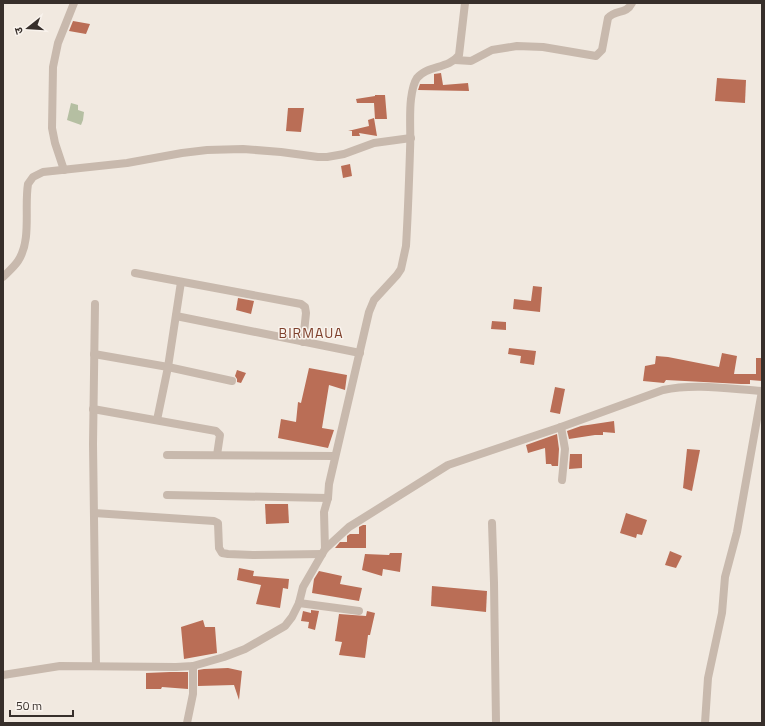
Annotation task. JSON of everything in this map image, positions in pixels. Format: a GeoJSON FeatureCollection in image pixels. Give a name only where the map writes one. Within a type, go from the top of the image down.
{"type":"FeatureCollection","features":[{"type":"Feature","properties":{"kind":"street"},"geometry":{"type":"LineString","coordinates":[[64,170],[55,143],[52,128],[53,66],[58,43],[74,3]]}},
{"type":"Feature","properties":{"kind":"street"},"geometry":{"type":"LineString","coordinates":[[455,60],[459,55],[461,46],[465,3]]}},
{"type":"Feature","properties":{"kind":"street"},"geometry":{"type":"LineString","coordinates":[[324,551],[324,512],[328,498],[334,456],[369,312],[374,300],[401,269],[406,246],[411,99],[413,86],[421,75],[431,69],[455,60],[471,61],[492,50],[517,46],[543,47],[596,56],[602,50],[608,18],[613,14],[628,10],[632,3]]}},
{"type":"Feature","properties":{"kind":"street"},"geometry":{"type":"LineString","coordinates":[[3,277],[18,262],[24,249],[27,191],[30,180],[43,172],[127,163],[182,153],[214,150],[250,150],[327,157],[344,154],[374,143],[410,138]]}},
{"type":"Feature","properties":{"kind":"street"},"geometry":{"type":"LineString","coordinates":[[135,273],[301,304],[305,307],[306,314],[303,342]]}},
{"type":"Feature","properties":{"kind":"street"},"geometry":{"type":"LineString","coordinates":[[157,420],[168,367],[181,282]]}},
{"type":"Feature","properties":{"kind":"street"},"geometry":{"type":"LineString","coordinates":[[95,304],[94,513],[96,666]]}},
{"type":"Feature","properties":{"kind":"street"},"geometry":{"type":"LineString","coordinates":[[176,316],[360,353]]}},
{"type":"Feature","properties":{"kind":"street"},"geometry":{"type":"LineString","coordinates":[[94,354],[168,367],[232,381]]}},
{"type":"Feature","properties":{"kind":"street"},"geometry":{"type":"LineString","coordinates":[[3,675],[60,666],[193,666],[224,657],[245,649],[285,626],[292,617],[299,603],[304,587],[324,551],[349,527],[448,464],[561,427],[663,390],[690,386],[762,391],[737,532],[724,577],[722,613],[708,678],[706,723]]}},
{"type":"Feature","properties":{"kind":"street"},"geometry":{"type":"LineString","coordinates":[[94,408],[218,432],[220,438],[217,455]]}},
{"type":"Feature","properties":{"kind":"street"},"geometry":{"type":"LineString","coordinates":[[561,427],[565,449],[562,480]]}},
{"type":"Feature","properties":{"kind":"street"},"geometry":{"type":"LineString","coordinates":[[167,455],[334,456]]}},
{"type":"Feature","properties":{"kind":"street"},"geometry":{"type":"LineString","coordinates":[[167,495],[328,498]]}},
{"type":"Feature","properties":{"kind":"street"},"geometry":{"type":"LineString","coordinates":[[94,513],[214,521],[218,523],[219,528],[219,548],[220,551],[225,554],[253,555],[324,551]]}},
{"type":"Feature","properties":{"kind":"street"},"geometry":{"type":"LineString","coordinates":[[492,523],[496,723]]}},
{"type":"Feature","properties":{"kind":"street"},"geometry":{"type":"LineString","coordinates":[[299,603],[359,611]]}},
{"type":"Feature","properties":{"kind":"street"},"geometry":{"type":"LineString","coordinates":[[187,723],[192,694],[193,666]]}},
{"type":"Feature","properties":{"kind":"green space"},"geometry":{"type":"Polygon","coordinates":[[[71,103],[78,105],[78,110],[84,112],[81,125],[67,120],[71,103]]]}},
{"type":"Feature","properties":{"kind":"building"},"geometry":{"type":"Polygon","coordinates":[[[73,21],[90,24],[86,34],[69,31],[73,21]]]}},
{"type":"Feature","properties":{"kind":"building"},"geometry":{"type":"Polygon","coordinates":[[[441,73],[443,85],[468,83],[469,91],[418,90],[420,84],[434,84],[434,74],[441,73]]]}},
{"type":"Feature","properties":{"kind":"building"},"geometry":{"type":"Polygon","coordinates":[[[717,78],[746,80],[745,103],[715,101],[717,78]]]}},
{"type":"Feature","properties":{"kind":"building"},"geometry":{"type":"Polygon","coordinates":[[[375,95],[385,95],[387,119],[375,119],[374,103],[357,103],[356,99],[375,95]]]}},
{"type":"Feature","properties":{"kind":"building"},"geometry":{"type":"Polygon","coordinates":[[[288,108],[304,108],[301,132],[286,131],[288,108]]]}},
{"type":"Feature","properties":{"kind":"building"},"geometry":{"type":"Polygon","coordinates":[[[374,118],[377,136],[359,133],[360,136],[352,136],[352,131],[348,131],[369,126],[368,120],[374,118]]]}},
{"type":"Feature","properties":{"kind":"building"},"geometry":{"type":"Polygon","coordinates":[[[350,164],[352,176],[343,178],[341,166],[350,164]]]}},
{"type":"Feature","properties":{"kind":"building"},"geometry":{"type":"Polygon","coordinates":[[[533,286],[542,287],[540,312],[513,309],[514,299],[531,301],[533,286]]]}},
{"type":"Feature","properties":{"kind":"building"},"geometry":{"type":"Polygon","coordinates":[[[238,298],[254,301],[251,314],[236,310],[238,298]]]}},
{"type":"Feature","properties":{"kind":"building"},"geometry":{"type":"Polygon","coordinates":[[[492,321],[506,322],[506,330],[491,329],[492,321]]]}},
{"type":"Feature","properties":{"kind":"building"},"geometry":{"type":"Polygon","coordinates":[[[509,348],[536,351],[534,365],[520,363],[521,356],[508,354],[509,348]]]}},
{"type":"Feature","properties":{"kind":"building"},"geometry":{"type":"Polygon","coordinates":[[[722,353],[737,356],[734,374],[756,374],[756,358],[762,358],[762,381],[750,380],[750,384],[741,384],[666,380],[664,383],[643,381],[645,366],[655,364],[656,356],[719,367],[722,353]]]}},
{"type":"Feature","properties":{"kind":"building"},"geometry":{"type":"Polygon","coordinates":[[[309,368],[347,375],[345,390],[329,385],[322,428],[334,430],[328,448],[278,438],[281,419],[296,422],[298,402],[301,403],[309,368]]]}},
{"type":"Feature","properties":{"kind":"building"},"geometry":{"type":"Polygon","coordinates":[[[237,370],[246,373],[241,383],[237,382],[235,376],[237,370]]]}},
{"type":"Feature","properties":{"kind":"building"},"geometry":{"type":"Polygon","coordinates":[[[555,387],[565,389],[560,414],[550,412],[555,387]]]}},
{"type":"Feature","properties":{"kind":"building"},"geometry":{"type":"Polygon","coordinates":[[[614,421],[615,433],[603,432],[603,435],[569,439],[567,431],[581,426],[614,421]]]}},
{"type":"Feature","properties":{"kind":"building"},"geometry":{"type":"Polygon","coordinates":[[[557,434],[559,449],[558,466],[546,464],[545,448],[528,453],[526,445],[557,434]]]}},
{"type":"Feature","properties":{"kind":"building"},"geometry":{"type":"Polygon","coordinates":[[[687,449],[700,450],[692,491],[683,488],[687,449]]]}},
{"type":"Feature","properties":{"kind":"building"},"geometry":{"type":"Polygon","coordinates":[[[570,454],[582,454],[582,468],[569,469],[570,454]]]}},
{"type":"Feature","properties":{"kind":"building"},"geometry":{"type":"Polygon","coordinates":[[[265,504],[288,504],[289,523],[266,524],[265,504]]]}},
{"type":"Feature","properties":{"kind":"building"},"geometry":{"type":"Polygon","coordinates":[[[626,513],[647,520],[642,535],[637,534],[636,538],[620,533],[626,513]]]}},
{"type":"Feature","properties":{"kind":"building"},"geometry":{"type":"Polygon","coordinates":[[[366,525],[366,548],[335,548],[340,542],[347,542],[347,536],[350,534],[359,534],[359,527],[366,525]]]}},
{"type":"Feature","properties":{"kind":"building"},"geometry":{"type":"Polygon","coordinates":[[[670,551],[682,556],[676,568],[665,565],[670,551]]]}},
{"type":"Feature","properties":{"kind":"building"},"geometry":{"type":"Polygon","coordinates":[[[390,553],[402,553],[400,572],[383,569],[382,576],[362,570],[365,554],[389,555],[390,553]]]}},
{"type":"Feature","properties":{"kind":"building"},"geometry":{"type":"Polygon","coordinates":[[[239,568],[254,571],[253,576],[289,579],[288,589],[283,588],[280,608],[256,604],[261,585],[237,580],[239,568]]]}},
{"type":"Feature","properties":{"kind":"building"},"geometry":{"type":"Polygon","coordinates":[[[319,571],[342,576],[340,584],[362,588],[359,601],[312,593],[314,579],[319,571]]]}},
{"type":"Feature","properties":{"kind":"building"},"geometry":{"type":"Polygon","coordinates":[[[432,586],[487,591],[486,612],[431,606],[432,586]]]}},
{"type":"Feature","properties":{"kind":"building"},"geometry":{"type":"Polygon","coordinates":[[[311,610],[319,611],[315,630],[308,628],[309,622],[301,621],[303,611],[311,613],[311,610]]]}},
{"type":"Feature","properties":{"kind":"building"},"geometry":{"type":"Polygon","coordinates":[[[367,611],[375,613],[370,635],[368,635],[365,658],[339,655],[342,642],[335,641],[339,614],[366,616],[367,611]]]}},
{"type":"Feature","properties":{"kind":"building"},"geometry":{"type":"Polygon","coordinates":[[[203,620],[205,627],[215,627],[217,653],[184,659],[181,627],[203,620]]]}},
{"type":"Feature","properties":{"kind":"building"},"geometry":{"type":"Polygon","coordinates":[[[228,668],[242,671],[239,700],[234,685],[198,686],[198,670],[228,668]]]}},
{"type":"Feature","properties":{"kind":"building"},"geometry":{"type":"Polygon","coordinates":[[[188,672],[188,689],[162,687],[161,689],[146,689],[146,673],[188,672]]]}},
{"type":"Feature","properties":{"kind":"district","name":"BIRMAUA"},"geometry":{"type":"Point","coordinates":[311,332]}}]}
